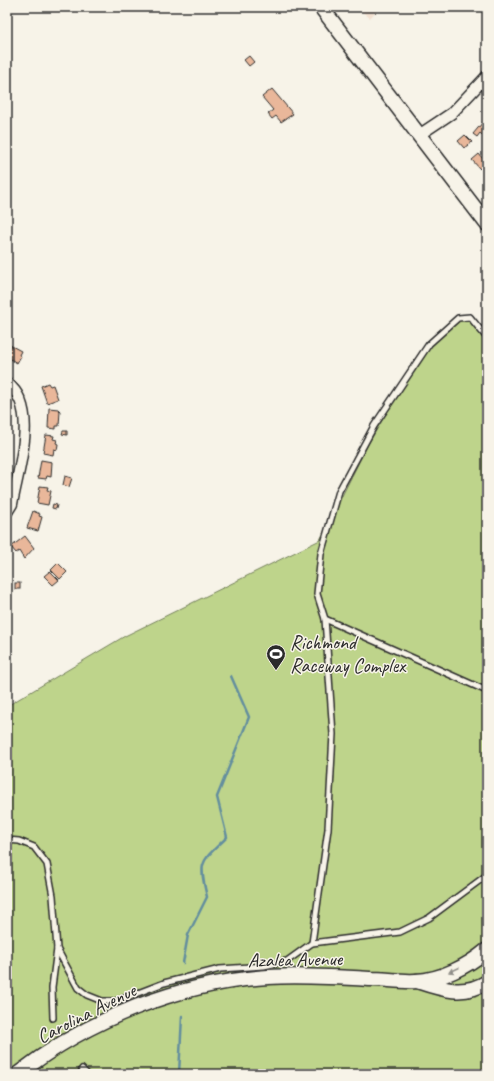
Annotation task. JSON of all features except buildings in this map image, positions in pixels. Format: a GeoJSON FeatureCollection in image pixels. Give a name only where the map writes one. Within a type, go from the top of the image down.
{"type":"FeatureCollection","features":[{"type":"Feature","properties":{"kind":"street"},"geometry":{"type":"LineString","coordinates":[[321,7],[487,224]]}},
{"type":"Feature","properties":{"kind":"street"},"geometry":{"type":"LineString","coordinates":[[419,135],[452,113],[487,76]]}},
{"type":"Feature","properties":{"kind":"street"},"geometry":{"type":"LineString","coordinates":[[7,383],[14,389],[22,402],[25,418],[23,442],[12,504],[7,512]]}},
{"type":"Feature","properties":{"kind":"street","name":"Azalea Avenue"},"geometry":{"type":"LineString","coordinates":[[417,981],[448,973],[476,959],[487,950]]}},
{"type":"Feature","properties":{"kind":"street","name":"Azalea Avenue"},"geometry":{"type":"LineString","coordinates":[[176,994],[218,984],[267,978],[328,977],[417,981],[440,989],[452,991],[471,990],[487,982]]}},
{"type":"Feature","properties":{"kind":"street","name":"Carolina Avenue"},"geometry":{"type":"LineString","coordinates":[[18,1074],[49,1053],[102,1023],[131,1009],[176,994]]}},
{"type":"Feature","properties":{"kind":"lane"},"geometry":{"type":"LineString","coordinates":[[312,943],[328,829],[333,734],[325,618],[318,594],[321,554],[339,491],[374,426],[429,344],[458,318],[470,317],[487,338]]}},
{"type":"Feature","properties":{"kind":"lane"},"geometry":{"type":"LineString","coordinates":[[325,618],[487,691]]}},
{"type":"Feature","properties":{"kind":"lane"},"geometry":{"type":"LineString","coordinates":[[7,840],[19,841],[34,847],[47,864],[53,896],[58,949],[52,987],[53,1018]]}},
{"type":"Feature","properties":{"kind":"lane"},"geometry":{"type":"LineString","coordinates":[[58,949],[78,988],[86,995],[102,1001],[117,1001],[164,984],[220,969],[264,966],[287,961],[312,943],[400,932],[429,918],[487,875]]}},
{"type":"Feature","properties":{"kind":"lane"},"geometry":{"type":"LineString","coordinates":[[82,1069],[87,1074]]}},
{"type":"Feature","properties":{"kind":"shaded area"},"geometry":{"type":"Polygon","coordinates":[[[356,7],[380,7],[370,18],[356,7]]]}},
{"type":"Feature","properties":{"kind":"green space","name":"Richmond Raceway Complex"},"geometry":{"type":"Polygon","coordinates":[[[470,314],[487,335],[487,1074],[7,1074],[7,706],[125,636],[320,540],[367,446],[406,380],[436,335],[470,314]]]}},
{"type":"Feature","properties":{"kind":"waterway"},"geometry":{"type":"LineString","coordinates":[[183,963],[188,935],[207,897],[203,875],[204,862],[227,837],[217,797],[249,717],[231,676]]}},
{"type":"Feature","properties":{"kind":"waterway"},"geometry":{"type":"LineString","coordinates":[[179,1074],[182,1016]]}},
{"type":"Feature","properties":{"kind":"place","name":"Richmond Raceway Complex"},"geometry":{"type":"Point","coordinates":[276,671]}}]}
